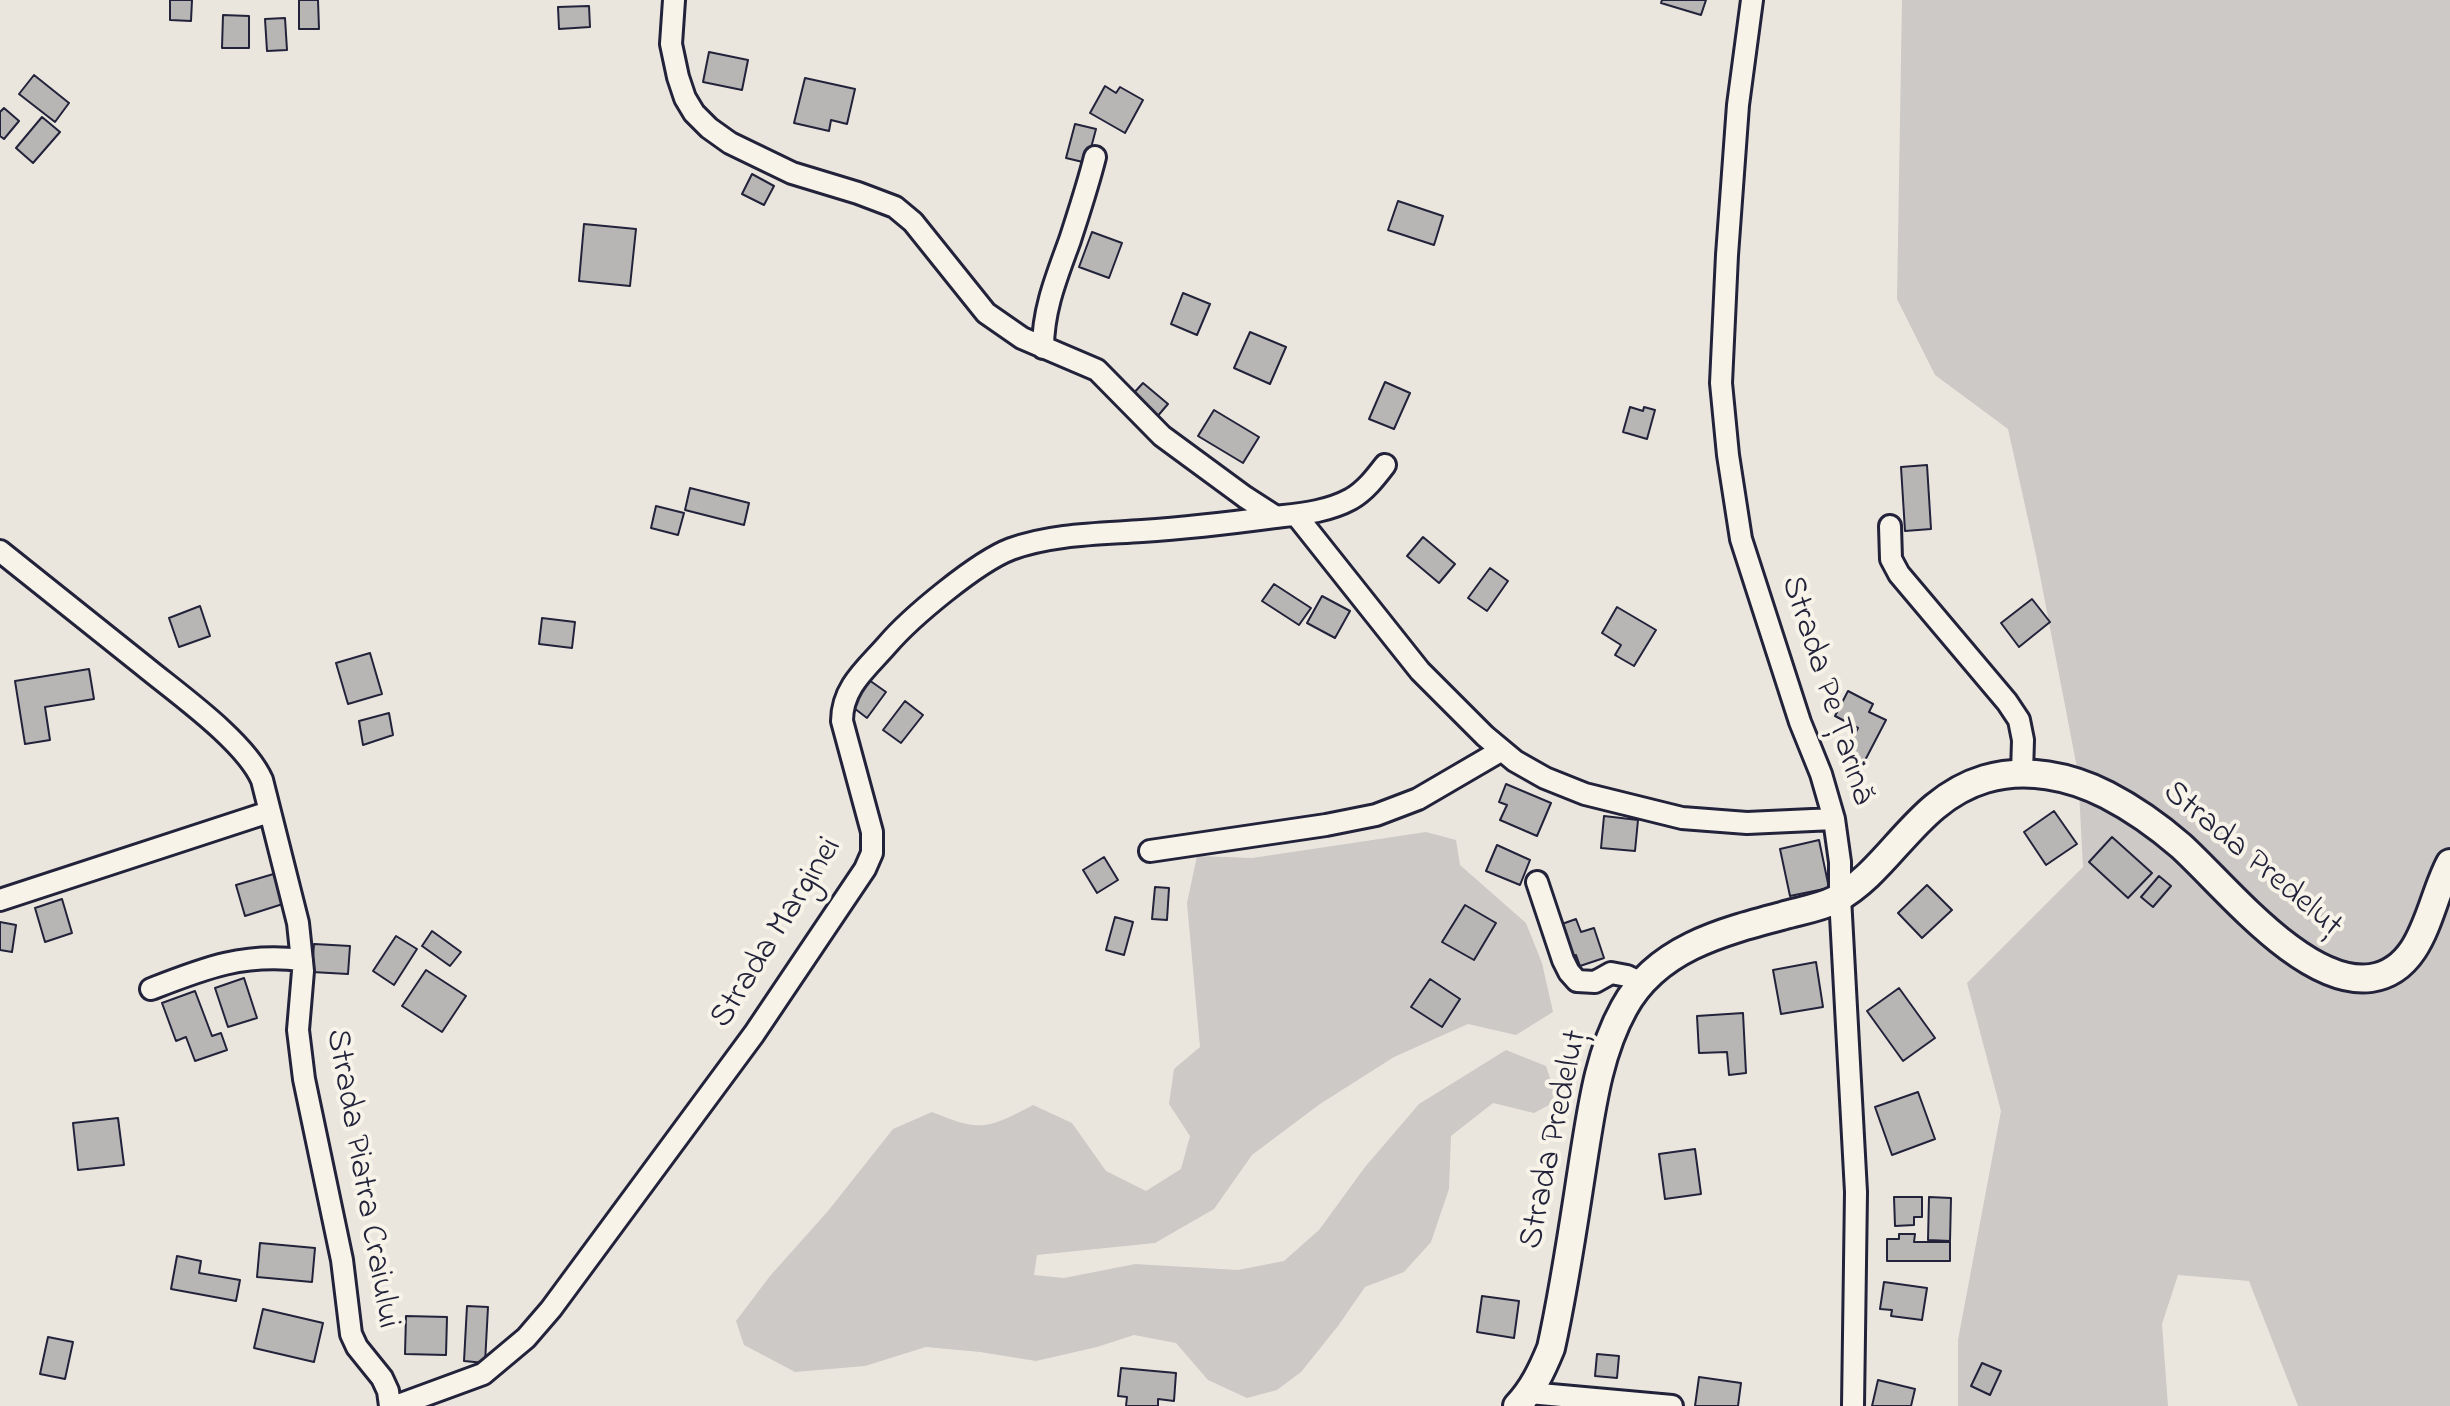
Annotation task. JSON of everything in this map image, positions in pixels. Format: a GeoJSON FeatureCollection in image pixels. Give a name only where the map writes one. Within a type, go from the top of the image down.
{"type":"FeatureCollection","features":[{"type":"Feature","properties":{"kind":"main road","name":"Strada Predeluț"},"geometry":{"type":"LineString","coordinates":[[1523,1400],[1540,1375],[1551,1348],[1593,1105],[1605,1054],[1625,1005],[1664,962],[1686,947],[1707,937],[1840,897],[1947,797],[1965,786],[1986,779],[2022,773],[2076,781],[2131,807],[2182,847],[2287,946],[2326,970],[2350,977],[2373,978],[2394,968],[2410,955],[2419,942],[2440,880],[2450,863]]}},
{"type":"Feature","properties":{"kind":"street"},"geometry":{"type":"LineString","coordinates":[[674,0],[671,44],[678,77],[689,106],[709,128],[730,143],[792,173],[895,207],[913,222],[986,313],[1022,338],[1097,370],[1162,436],[1245,497],[1286,516],[1420,671],[1515,761],[1545,778],[1585,794],[1682,818],[1747,823],[1834,819]]}},
{"type":"Feature","properties":{"kind":"street","name":"Strada Pe Țarină"},"geometry":{"type":"LineString","coordinates":[[1752,0],[1738,105],[1721,383],[1741,539],[1800,722],[1821,774],[1834,819],[1840,862],[1856,1192],[1853,1406]]}},
{"type":"Feature","properties":{"kind":"street"},"geometry":{"type":"LineString","coordinates":[[1043,348],[1047,304],[1095,157]]}},
{"type":"Feature","properties":{"kind":"street","name":"Strada Marginei"},"geometry":{"type":"LineString","coordinates":[[393,1406],[483,1374],[526,1338],[551,1309],[754,1034],[865,869],[872,853],[872,832],[842,721],[842,709],[846,694],[860,673],[900,630],[976,568],[1009,550],[1047,539],[1219,525],[1326,509],[1351,499],[1368,487],[1385,465]]}},
{"type":"Feature","properties":{"kind":"street"},"geometry":{"type":"LineString","coordinates":[[1890,526],[1891,559],[1899,574],[1982,670],[2019,720],[2023,740],[2022,773]]}},
{"type":"Feature","properties":{"kind":"street","name":"Strada Piatra Craiului"},"geometry":{"type":"LineString","coordinates":[[0,551],[193,706],[248,755],[262,780],[298,923],[302,960],[298,1030],[304,1079],[342,1260],[351,1334],[357,1347],[382,1378],[393,1406]]}},
{"type":"Feature","properties":{"kind":"street"},"geometry":{"type":"LineString","coordinates":[[1150,851],[1376,815],[1418,799],[1502,750]]}},
{"type":"Feature","properties":{"kind":"street"},"geometry":{"type":"LineString","coordinates":[[0,900],[269,812]]}},
{"type":"Feature","properties":{"kind":"street"},"geometry":{"type":"LineString","coordinates":[[1537,882],[1563,960],[1577,981],[1595,982],[1611,973],[1642,983]]}},
{"type":"Feature","properties":{"kind":"street"},"geometry":{"type":"LineString","coordinates":[[151,989],[209,966],[241,959],[302,960]]}},
{"type":"Feature","properties":{"kind":"street"},"geometry":{"type":"LineString","coordinates":[[1523,1400],[1672,1406]]}},
{"type":"Feature","properties":{"kind":"shaded area"},"geometry":{"type":"Polygon","coordinates":[[[1902,0],[2450,0],[2450,1406],[2298,1406],[2249,1281],[2178,1275],[2162,1324],[2168,1406],[1958,1406],[1958,1340],[2001,1111],[1967,983],[2083,867],[2078,773],[2008,429],[1935,375],[1897,299],[1902,0]]]}},
{"type":"Feature","properties":{"kind":"shaded area"},"geometry":{"type":"Polygon","coordinates":[[[1426,832],[1456,840],[1460,865],[1526,923],[1542,963],[1553,1012],[1516,1035],[1468,1024],[1394,1057],[1320,1104],[1252,1155],[1214,1209],[1155,1243],[1037,1255],[1034,1275],[1064,1278],[1135,1264],[1238,1270],[1284,1261],[1319,1230],[1365,1167],[1419,1104],[1506,1050],[1546,1066],[1555,1094],[1549,1105],[1534,1113],[1493,1103],[1451,1136],[1449,1189],[1431,1242],[1404,1272],[1365,1287],[1301,1372],[1277,1390],[1247,1398],[1208,1380],[1176,1343],[1134,1335],[1036,1361],[926,1347],[865,1366],[795,1372],[744,1345],[736,1321],[770,1276],[828,1211],[893,1129],[932,1112],[962,1123],[984,1125],[1033,1105],[1072,1123],[1106,1171],[1146,1191],[1181,1169],[1190,1136],[1169,1104],[1174,1069],[1200,1047],[1187,903],[1197,856],[1252,858],[1426,832]]]}},
{"type":"Feature","properties":{"kind":"building"},"geometry":{"type":"Polygon","coordinates":[[[170,0],[192,0],[191,21],[170,20],[170,0]]]}},
{"type":"Feature","properties":{"kind":"building"},"geometry":{"type":"Polygon","coordinates":[[[299,0],[318,0],[319,29],[299,29],[299,0]]]}},
{"type":"Feature","properties":{"kind":"building"},"geometry":{"type":"Polygon","coordinates":[[[1662,0],[1706,0],[1701,15],[1661,3],[1662,0]]]}},
{"type":"Feature","properties":{"kind":"building"},"geometry":{"type":"Polygon","coordinates":[[[589,6],[590,27],[559,29],[558,7],[589,6]]]}},
{"type":"Feature","properties":{"kind":"building"},"geometry":{"type":"Polygon","coordinates":[[[223,15],[249,16],[249,48],[222,48],[223,15]]]}},
{"type":"Feature","properties":{"kind":"building"},"geometry":{"type":"Polygon","coordinates":[[[285,18],[287,50],[267,51],[265,19],[285,18]]]}},
{"type":"Feature","properties":{"kind":"building"},"geometry":{"type":"Polygon","coordinates":[[[709,52],[748,60],[742,90],[703,82],[709,52]]]}},
{"type":"Feature","properties":{"kind":"building"},"geometry":{"type":"Polygon","coordinates":[[[34,75],[69,103],[55,122],[19,94],[34,75]]]}},
{"type":"Feature","properties":{"kind":"building"},"geometry":{"type":"Polygon","coordinates":[[[805,78],[855,89],[847,124],[831,120],[829,131],[794,123],[805,78]]]}},
{"type":"Feature","properties":{"kind":"building"},"geometry":{"type":"Polygon","coordinates":[[[1105,86],[1116,93],[1120,87],[1143,100],[1125,133],[1090,113],[1105,86]]]}},
{"type":"Feature","properties":{"kind":"building"},"geometry":{"type":"Polygon","coordinates":[[[4,108],[19,121],[4,139],[0,136],[0,112],[4,108]]]}},
{"type":"Feature","properties":{"kind":"building"},"geometry":{"type":"Polygon","coordinates":[[[42,117],[60,132],[33,163],[16,148],[42,117]]]}},
{"type":"Feature","properties":{"kind":"building"},"geometry":{"type":"Polygon","coordinates":[[[1075,124],[1096,129],[1087,163],[1066,158],[1075,124]]]}},
{"type":"Feature","properties":{"kind":"building"},"geometry":{"type":"Polygon","coordinates":[[[752,174],[774,186],[764,205],[742,194],[752,174]]]}},
{"type":"Feature","properties":{"kind":"building"},"geometry":{"type":"Polygon","coordinates":[[[1398,201],[1443,216],[1434,245],[1388,230],[1398,201]]]}},
{"type":"Feature","properties":{"kind":"building"},"geometry":{"type":"Polygon","coordinates":[[[584,224],[636,229],[630,286],[579,281],[584,224]]]}},
{"type":"Feature","properties":{"kind":"building"},"geometry":{"type":"Polygon","coordinates":[[[1092,232],[1122,243],[1109,278],[1079,267],[1092,232]]]}},
{"type":"Feature","properties":{"kind":"building"},"geometry":{"type":"Polygon","coordinates":[[[1183,293],[1210,304],[1197,335],[1171,324],[1183,293]]]}},
{"type":"Feature","properties":{"kind":"building"},"geometry":{"type":"Polygon","coordinates":[[[1250,332],[1286,347],[1270,384],[1234,368],[1250,332]]]}},
{"type":"Feature","properties":{"kind":"building"},"geometry":{"type":"Polygon","coordinates":[[[1385,382],[1410,393],[1394,429],[1369,419],[1385,382]]]}},
{"type":"Feature","properties":{"kind":"building"},"geometry":{"type":"Polygon","coordinates":[[[1143,383],[1168,404],[1156,418],[1131,396],[1143,383]]]}},
{"type":"Feature","properties":{"kind":"building"},"geometry":{"type":"Polygon","coordinates":[[[1630,407],[1643,411],[1644,407],[1655,410],[1647,439],[1623,432],[1630,407]]]}},
{"type":"Feature","properties":{"kind":"building"},"geometry":{"type":"Polygon","coordinates":[[[1214,410],[1259,437],[1243,463],[1198,436],[1214,410]]]}},
{"type":"Feature","properties":{"kind":"building"},"geometry":{"type":"Polygon","coordinates":[[[1927,465],[1931,529],[1905,531],[1901,467],[1927,465]]]}},
{"type":"Feature","properties":{"kind":"building"},"geometry":{"type":"Polygon","coordinates":[[[690,488],[749,503],[744,525],[685,510],[690,488]]]}},
{"type":"Feature","properties":{"kind":"building"},"geometry":{"type":"Polygon","coordinates":[[[656,506],[684,513],[678,535],[651,528],[656,506]]]}},
{"type":"Feature","properties":{"kind":"building"},"geometry":{"type":"Polygon","coordinates":[[[1423,537],[1455,564],[1439,583],[1407,556],[1423,537]]]}},
{"type":"Feature","properties":{"kind":"building"},"geometry":{"type":"Polygon","coordinates":[[[1490,568],[1508,581],[1487,611],[1468,598],[1490,568]]]}},
{"type":"Feature","properties":{"kind":"building"},"geometry":{"type":"Polygon","coordinates":[[[1274,584],[1311,608],[1299,625],[1262,601],[1274,584]]]}},
{"type":"Feature","properties":{"kind":"building"},"geometry":{"type":"Polygon","coordinates":[[[1322,596],[1350,611],[1335,638],[1307,623],[1322,596]]]}},
{"type":"Feature","properties":{"kind":"building"},"geometry":{"type":"Polygon","coordinates":[[[2032,599],[2050,622],[2019,647],[2001,623],[2032,599]]]}},
{"type":"Feature","properties":{"kind":"building"},"geometry":{"type":"Polygon","coordinates":[[[200,606],[210,636],[179,647],[169,618],[200,606]]]}},
{"type":"Feature","properties":{"kind":"building"},"geometry":{"type":"Polygon","coordinates":[[[1617,607],[1656,630],[1634,666],[1615,655],[1621,645],[1602,633],[1617,607]]]}},
{"type":"Feature","properties":{"kind":"building"},"geometry":{"type":"Polygon","coordinates":[[[542,618],[575,622],[572,648],[539,644],[542,618]]]}},
{"type":"Feature","properties":{"kind":"building"},"geometry":{"type":"Polygon","coordinates":[[[370,653],[382,694],[348,704],[336,663],[370,653]]]}},
{"type":"Feature","properties":{"kind":"building"},"geometry":{"type":"Polygon","coordinates":[[[89,669],[94,699],[45,707],[50,740],[25,744],[15,681],[89,669]]]}},
{"type":"Feature","properties":{"kind":"building"},"geometry":{"type":"Polygon","coordinates":[[[869,680],[886,692],[867,718],[850,705],[869,680]]]}},
{"type":"Feature","properties":{"kind":"building"},"geometry":{"type":"Polygon","coordinates":[[[1848,691],[1873,704],[1869,712],[1886,720],[1860,770],[1841,760],[1858,728],[1835,716],[1848,691]]]}},
{"type":"Feature","properties":{"kind":"building"},"geometry":{"type":"Polygon","coordinates":[[[905,701],[923,715],[901,743],[883,730],[905,701]]]}},
{"type":"Feature","properties":{"kind":"building"},"geometry":{"type":"Polygon","coordinates":[[[389,713],[393,735],[363,745],[359,721],[389,713]]]}},
{"type":"Feature","properties":{"kind":"building"},"geometry":{"type":"Polygon","coordinates":[[[1506,784],[1551,803],[1537,836],[1500,820],[1507,805],[1499,802],[1506,784]]]}},
{"type":"Feature","properties":{"kind":"building"},"geometry":{"type":"Polygon","coordinates":[[[2054,811],[2077,844],[2046,865],[2024,832],[2054,811]]]}},
{"type":"Feature","properties":{"kind":"building"},"geometry":{"type":"Polygon","coordinates":[[[1604,816],[1638,820],[1635,851],[1601,848],[1604,816]]]}},
{"type":"Feature","properties":{"kind":"building"},"geometry":{"type":"Polygon","coordinates":[[[2112,837],[2152,873],[2128,898],[2089,862],[2112,837]]]}},
{"type":"Feature","properties":{"kind":"building"},"geometry":{"type":"Polygon","coordinates":[[[1819,840],[1829,888],[1790,896],[1780,849],[1819,840]]]}},
{"type":"Feature","properties":{"kind":"building"},"geometry":{"type":"Polygon","coordinates":[[[1497,845],[1530,860],[1520,885],[1486,871],[1497,845]]]}},
{"type":"Feature","properties":{"kind":"building"},"geometry":{"type":"Polygon","coordinates":[[[1104,857],[1118,880],[1097,893],[1083,870],[1104,857]]]}},
{"type":"Feature","properties":{"kind":"building"},"geometry":{"type":"Polygon","coordinates":[[[277,873],[286,903],[245,916],[236,885],[277,873]]]}},
{"type":"Feature","properties":{"kind":"building"},"geometry":{"type":"Polygon","coordinates":[[[2159,876],[2171,886],[2153,907],[2141,897],[2159,876]]]}},
{"type":"Feature","properties":{"kind":"building"},"geometry":{"type":"Polygon","coordinates":[[[1927,885],[1952,910],[1922,938],[1898,913],[1927,885]]]}},
{"type":"Feature","properties":{"kind":"building"},"geometry":{"type":"Polygon","coordinates":[[[1155,887],[1169,888],[1167,920],[1152,919],[1155,887]]]}},
{"type":"Feature","properties":{"kind":"building"},"geometry":{"type":"Polygon","coordinates":[[[62,899],[72,933],[45,942],[35,908],[62,899]]]}},
{"type":"Feature","properties":{"kind":"building"},"geometry":{"type":"Polygon","coordinates":[[[1465,905],[1496,923],[1474,960],[1442,942],[1465,905]]]}},
{"type":"Feature","properties":{"kind":"building"},"geometry":{"type":"Polygon","coordinates":[[[1115,917],[1133,922],[1124,955],[1106,950],[1115,917]]]}},
{"type":"Feature","properties":{"kind":"building"},"geometry":{"type":"Polygon","coordinates":[[[1576,919],[1581,932],[1594,928],[1604,958],[1580,966],[1576,955],[1573,956],[1562,924],[1576,919]]]}},
{"type":"Feature","properties":{"kind":"building"},"geometry":{"type":"Polygon","coordinates":[[[0,922],[16,925],[12,952],[0,950],[0,922]]]}},
{"type":"Feature","properties":{"kind":"building"},"geometry":{"type":"Polygon","coordinates":[[[432,931],[461,952],[450,966],[422,946],[432,931]]]}},
{"type":"Feature","properties":{"kind":"building"},"geometry":{"type":"Polygon","coordinates":[[[396,936],[417,949],[394,985],[373,971],[396,936]]]}},
{"type":"Feature","properties":{"kind":"building"},"geometry":{"type":"Polygon","coordinates":[[[314,944],[350,946],[348,974],[312,972],[314,944]]]}},
{"type":"Feature","properties":{"kind":"building"},"geometry":{"type":"Polygon","coordinates":[[[1816,962],[1823,1007],[1781,1014],[1773,970],[1816,962]]]}},
{"type":"Feature","properties":{"kind":"building"},"geometry":{"type":"Polygon","coordinates":[[[426,970],[466,996],[442,1032],[402,1006],[426,970]]]}},
{"type":"Feature","properties":{"kind":"building"},"geometry":{"type":"Polygon","coordinates":[[[244,978],[257,1018],[228,1027],[215,988],[244,978]]]}},
{"type":"Feature","properties":{"kind":"building"},"geometry":{"type":"Polygon","coordinates":[[[1430,979],[1460,999],[1442,1027],[1411,1007],[1430,979]]]}},
{"type":"Feature","properties":{"kind":"building"},"geometry":{"type":"Polygon","coordinates":[[[1899,988],[1935,1038],[1903,1061],[1867,1011],[1899,988]]]}},
{"type":"Feature","properties":{"kind":"building"},"geometry":{"type":"Polygon","coordinates":[[[195,991],[212,1036],[221,1033],[227,1050],[195,1061],[186,1037],[176,1041],[162,1003],[195,991]]]}},
{"type":"Feature","properties":{"kind":"building"},"geometry":{"type":"Polygon","coordinates":[[[1743,1013],[1746,1073],[1729,1075],[1727,1052],[1699,1053],[1697,1016],[1743,1013]]]}},
{"type":"Feature","properties":{"kind":"building"},"geometry":{"type":"Polygon","coordinates":[[[1918,1092],[1935,1139],[1892,1155],[1875,1107],[1918,1092]]]}},
{"type":"Feature","properties":{"kind":"building"},"geometry":{"type":"Polygon","coordinates":[[[118,1118],[124,1165],[78,1170],[73,1123],[118,1118]]]}},
{"type":"Feature","properties":{"kind":"building"},"geometry":{"type":"Polygon","coordinates":[[[1695,1149],[1701,1194],[1665,1199],[1659,1154],[1695,1149]]]}},
{"type":"Feature","properties":{"kind":"building"},"geometry":{"type":"Polygon","coordinates":[[[1894,1197],[1922,1197],[1922,1217],[1914,1217],[1914,1225],[1895,1226],[1894,1197]]]}},
{"type":"Feature","properties":{"kind":"building"},"geometry":{"type":"Polygon","coordinates":[[[1929,1197],[1951,1198],[1950,1241],[1928,1240],[1929,1197]]]}},
{"type":"Feature","properties":{"kind":"building"},"geometry":{"type":"Polygon","coordinates":[[[1899,1234],[1915,1234],[1914,1242],[1950,1242],[1950,1261],[1887,1261],[1887,1239],[1899,1239],[1899,1234]]]}},
{"type":"Feature","properties":{"kind":"building"},"geometry":{"type":"Polygon","coordinates":[[[260,1243],[315,1248],[312,1282],[257,1277],[260,1243]]]}},
{"type":"Feature","properties":{"kind":"building"},"geometry":{"type":"Polygon","coordinates":[[[177,1256],[201,1261],[199,1273],[240,1280],[236,1301],[171,1289],[177,1256]]]}},
{"type":"Feature","properties":{"kind":"building"},"geometry":{"type":"Polygon","coordinates":[[[1884,1282],[1927,1288],[1922,1320],[1891,1316],[1892,1310],[1880,1309],[1884,1282]]]}},
{"type":"Feature","properties":{"kind":"building"},"geometry":{"type":"Polygon","coordinates":[[[1482,1296],[1519,1301],[1514,1338],[1477,1332],[1482,1296]]]}},
{"type":"Feature","properties":{"kind":"building"},"geometry":{"type":"Polygon","coordinates":[[[467,1306],[488,1307],[485,1363],[464,1361],[467,1306]]]}},
{"type":"Feature","properties":{"kind":"building"},"geometry":{"type":"Polygon","coordinates":[[[263,1309],[323,1323],[314,1362],[254,1348],[263,1309]]]}},
{"type":"Feature","properties":{"kind":"building"},"geometry":{"type":"Polygon","coordinates":[[[406,1316],[447,1317],[446,1355],[405,1354],[406,1316]]]}},
{"type":"Feature","properties":{"kind":"building"},"geometry":{"type":"Polygon","coordinates":[[[48,1337],[73,1342],[65,1379],[40,1374],[48,1337]]]}},
{"type":"Feature","properties":{"kind":"building"},"geometry":{"type":"Polygon","coordinates":[[[1597,1354],[1619,1356],[1617,1378],[1595,1376],[1597,1354]]]}},
{"type":"Feature","properties":{"kind":"building"},"geometry":{"type":"Polygon","coordinates":[[[1982,1363],[2001,1371],[1990,1395],[1971,1386],[1982,1363]]]}},
{"type":"Feature","properties":{"kind":"building"},"geometry":{"type":"Polygon","coordinates":[[[1121,1368],[1176,1373],[1174,1401],[1158,1399],[1158,1406],[1126,1406],[1127,1397],[1118,1396],[1121,1368]]]}},
{"type":"Feature","properties":{"kind":"building"},"geometry":{"type":"Polygon","coordinates":[[[1699,1377],[1741,1383],[1738,1406],[1695,1406],[1699,1377]]]}},
{"type":"Feature","properties":{"kind":"building"},"geometry":{"type":"Polygon","coordinates":[[[1878,1380],[1915,1389],[1911,1406],[1872,1406],[1878,1380]]]}}]}
